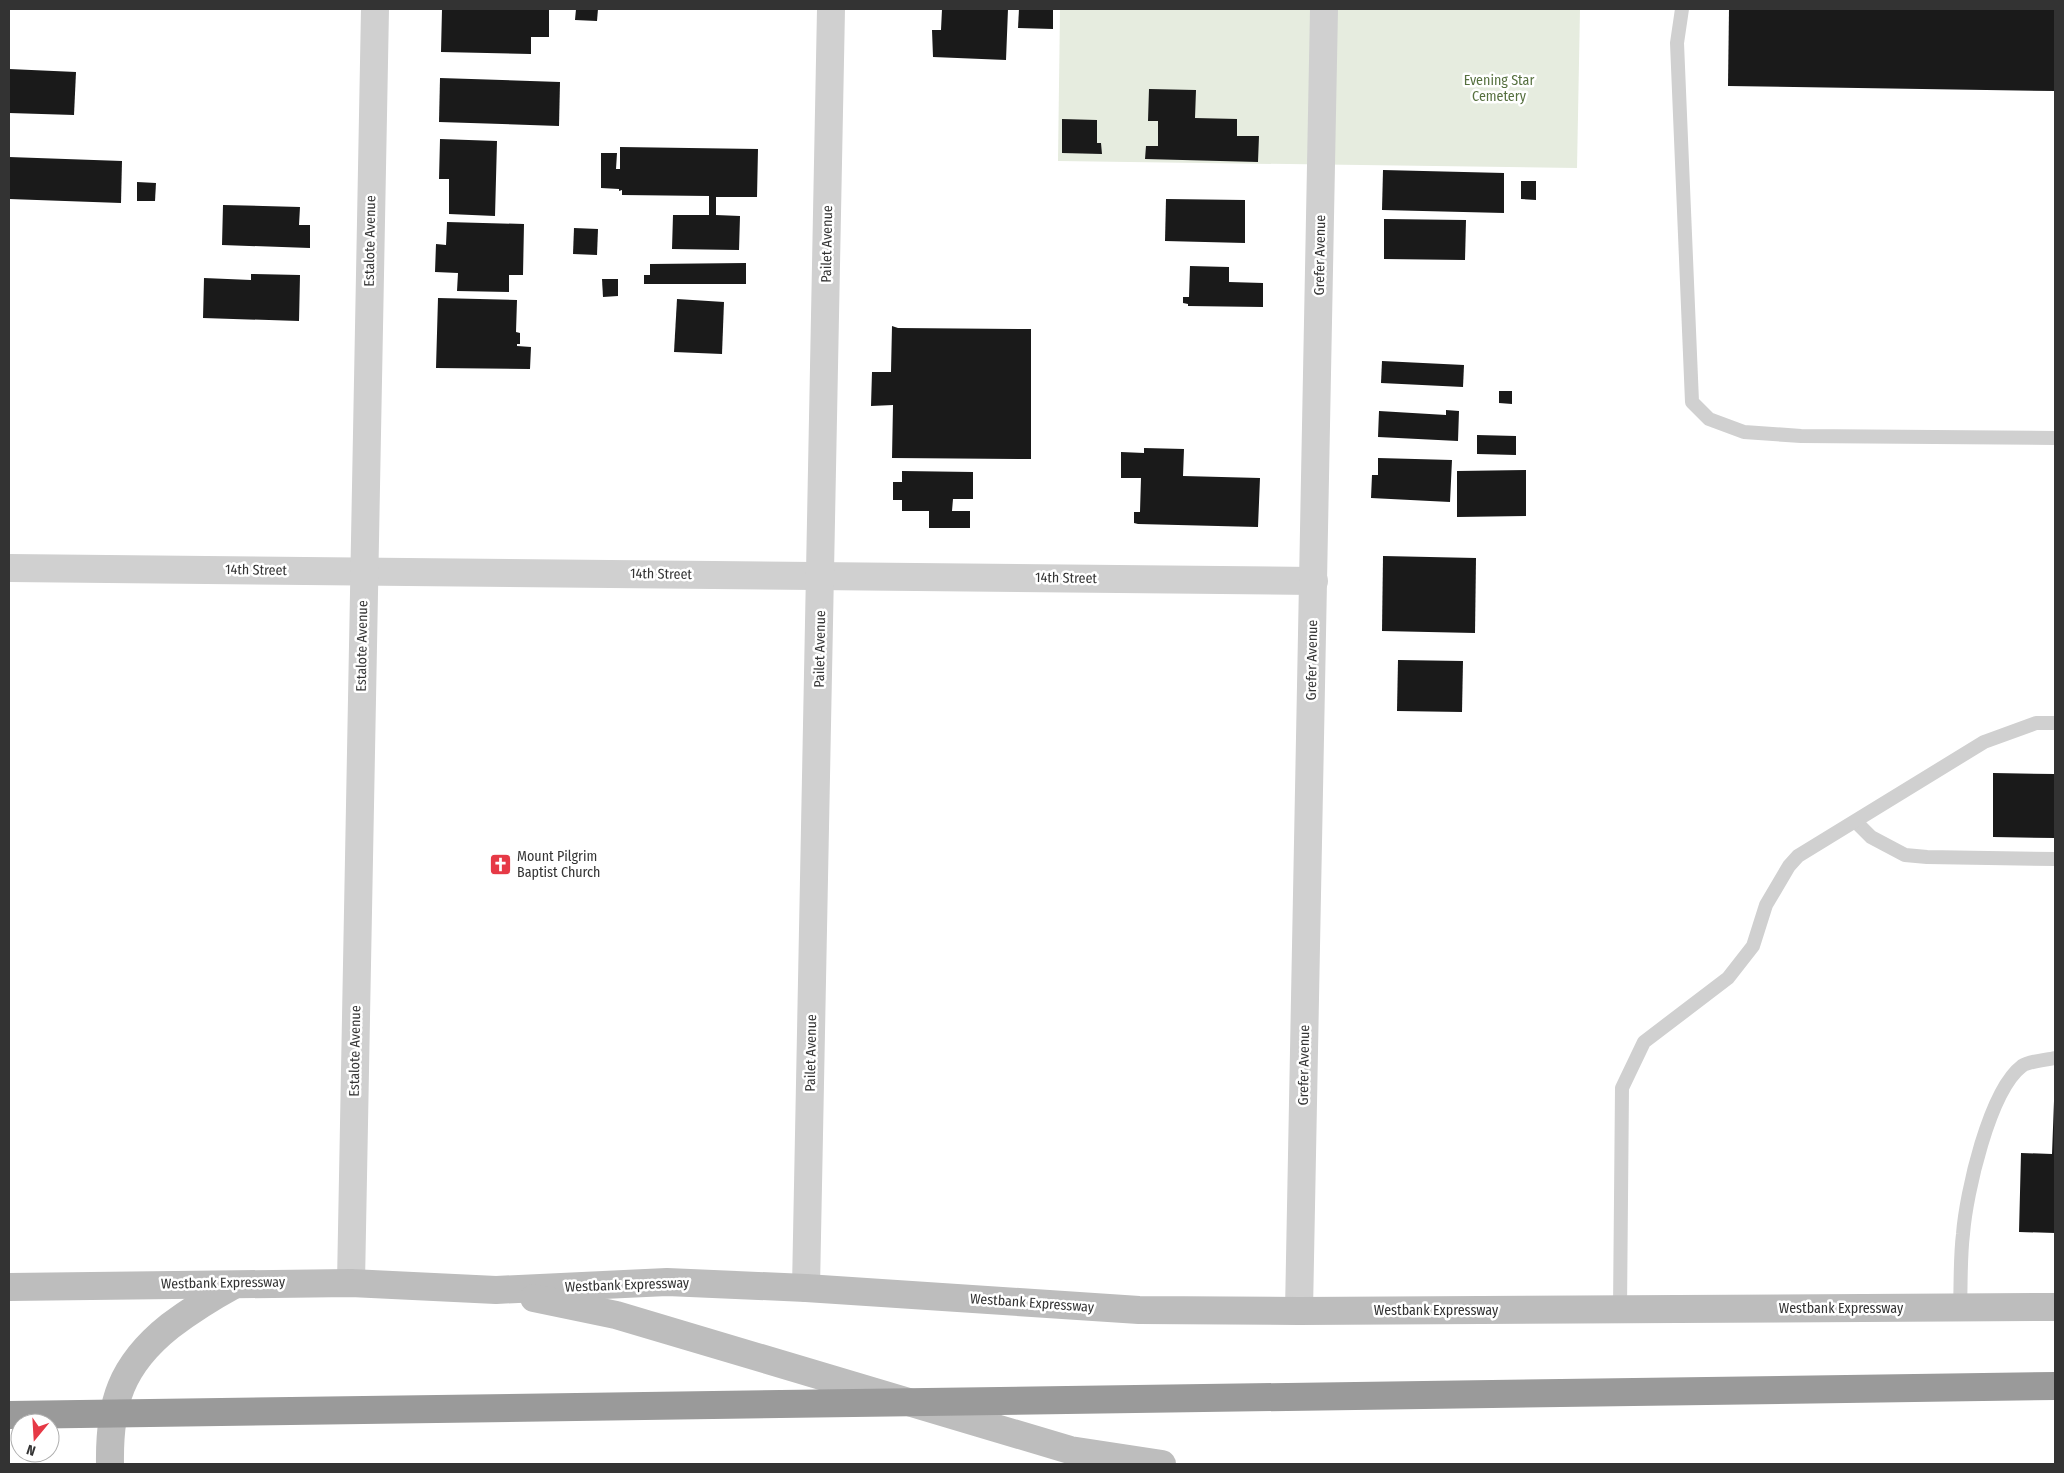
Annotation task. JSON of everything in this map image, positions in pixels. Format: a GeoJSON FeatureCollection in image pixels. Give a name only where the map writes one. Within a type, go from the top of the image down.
{"type":"FeatureCollection","features":[{"type":"Feature","properties":{"kind":"highway"},"geometry":{"type":"LineString","coordinates":[[9,1415],[2055,1386]]}},
{"type":"Feature","properties":{"kind":"street","name":"Estalote Avenue"},"geometry":{"type":"LineString","coordinates":[[351,1282],[375,9]]}},
{"type":"Feature","properties":{"kind":"street","name":"Pailet Avenue"},"geometry":{"type":"LineString","coordinates":[[806,1288],[831,9]]}},
{"type":"Feature","properties":{"kind":"street","name":"Grefer Avenue"},"geometry":{"type":"LineString","coordinates":[[1299,1312],[1324,9]]}},
{"type":"Feature","properties":{"kind":"street","name":"14th Street"},"geometry":{"type":"LineString","coordinates":[[9,568],[1314,581]]}},
{"type":"Feature","properties":{"kind":"street","name":"Westbank Expressway"},"geometry":{"type":"LineString","coordinates":[[9,1287],[351,1282],[496,1290],[667,1282],[806,1288],[1139,1310],[1299,1312],[2055,1307]]}},
{"type":"Feature","properties":{"kind":"street"},"geometry":{"type":"LineString","coordinates":[[110,1464],[109,1438],[114,1408],[123,1382],[136,1358],[156,1337],[180,1319],[216,1294],[238,1283]]}},
{"type":"Feature","properties":{"kind":"street"},"geometry":{"type":"LineString","coordinates":[[496,1290],[616,1315],[1070,1450],[1162,1464]]}},
{"type":"Feature","properties":{"kind":"lane"},"geometry":{"type":"LineString","coordinates":[[1682,9],[1677,43],[1692,402],[1709,419],[1744,432],[1801,436],[2055,438]]}},
{"type":"Feature","properties":{"kind":"lane"},"geometry":{"type":"LineString","coordinates":[[1620,1309],[1622,1088],[1644,1042],[1728,978],[1753,946],[1766,905],[1789,866],[1798,856],[1984,742],[2036,723],[2055,723]]}},
{"type":"Feature","properties":{"kind":"lane"},"geometry":{"type":"LineString","coordinates":[[1856,822],[1871,837],[1905,855],[2055,859]]}},
{"type":"Feature","properties":{"kind":"lane"},"geometry":{"type":"LineString","coordinates":[[1960,1307],[1963,1233],[1973,1175],[1989,1121],[2006,1085],[2022,1065],[2055,1058]]}},
{"type":"Feature","properties":{"kind":"green space","name":"Evening Star Cemetery"},"geometry":{"type":"Polygon","coordinates":[[[1060,9],[1580,9],[1577,168],[1058,161],[1060,9]]]}},
{"type":"Feature","properties":{"kind":"building"},"geometry":{"type":"Polygon","coordinates":[[[442,9],[549,9],[549,37],[531,37],[531,54],[441,52],[442,9]]]}},
{"type":"Feature","properties":{"kind":"building"},"geometry":{"type":"Polygon","coordinates":[[[576,9],[598,9],[597,21],[575,20],[576,9]]]}},
{"type":"Feature","properties":{"kind":"building"},"geometry":{"type":"Polygon","coordinates":[[[942,9],[1008,9],[1006,60],[933,57],[932,30],[941,30],[942,9]]]}},
{"type":"Feature","properties":{"kind":"building"},"geometry":{"type":"Polygon","coordinates":[[[1019,9],[1053,9],[1053,29],[1018,28],[1019,9]]]}},
{"type":"Feature","properties":{"kind":"building"},"geometry":{"type":"Polygon","coordinates":[[[1729,9],[2055,9],[2055,91],[1728,86],[1729,9]]]}},
{"type":"Feature","properties":{"kind":"building"},"geometry":{"type":"Polygon","coordinates":[[[9,69],[76,72],[74,115],[9,113],[9,69]]]}},
{"type":"Feature","properties":{"kind":"building"},"geometry":{"type":"Polygon","coordinates":[[[440,78],[560,82],[559,126],[439,122],[440,78]]]}},
{"type":"Feature","properties":{"kind":"building"},"geometry":{"type":"Polygon","coordinates":[[[1149,89],[1196,90],[1195,118],[1237,119],[1237,136],[1259,136],[1258,162],[1145,159],[1146,146],[1158,146],[1158,121],[1148,121],[1149,89]]]}},
{"type":"Feature","properties":{"kind":"building"},"geometry":{"type":"Polygon","coordinates":[[[1062,119],[1097,120],[1097,143],[1101,143],[1102,154],[1062,153],[1062,119]]]}},
{"type":"Feature","properties":{"kind":"building"},"geometry":{"type":"Polygon","coordinates":[[[440,139],[497,141],[495,216],[449,214],[449,179],[439,179],[440,139]]]}},
{"type":"Feature","properties":{"kind":"building"},"geometry":{"type":"Polygon","coordinates":[[[620,147],[758,149],[757,197],[716,197],[716,215],[740,216],[739,250],[672,249],[673,215],[709,215],[709,196],[622,195],[622,190],[619,191],[619,189],[601,188],[601,153],[617,153],[616,169],[620,169],[620,147]]]}},
{"type":"Feature","properties":{"kind":"building"},"geometry":{"type":"Polygon","coordinates":[[[9,157],[122,161],[121,203],[9,199],[9,157]]]}},
{"type":"Feature","properties":{"kind":"building"},"geometry":{"type":"Polygon","coordinates":[[[1383,170],[1504,173],[1504,213],[1382,210],[1383,170]]]}},
{"type":"Feature","properties":{"kind":"building"},"geometry":{"type":"Polygon","coordinates":[[[1521,181],[1536,181],[1536,200],[1521,199],[1521,181]]]}},
{"type":"Feature","properties":{"kind":"building"},"geometry":{"type":"Polygon","coordinates":[[[137,182],[156,183],[155,201],[137,201],[137,182]]]}},
{"type":"Feature","properties":{"kind":"building"},"geometry":{"type":"Polygon","coordinates":[[[1166,199],[1245,200],[1245,243],[1165,241],[1166,199]]]}},
{"type":"Feature","properties":{"kind":"building"},"geometry":{"type":"Polygon","coordinates":[[[223,205],[300,207],[299,225],[310,225],[310,248],[222,245],[223,205]]]}},
{"type":"Feature","properties":{"kind":"building"},"geometry":{"type":"Polygon","coordinates":[[[1384,219],[1466,220],[1465,260],[1384,259],[1384,219]]]}},
{"type":"Feature","properties":{"kind":"building"},"geometry":{"type":"Polygon","coordinates":[[[447,222],[524,224],[523,275],[509,275],[509,292],[457,291],[458,273],[435,272],[436,244],[446,245],[447,222]]]}},
{"type":"Feature","properties":{"kind":"building"},"geometry":{"type":"Polygon","coordinates":[[[574,228],[598,229],[597,255],[573,254],[574,228]]]}},
{"type":"Feature","properties":{"kind":"building"},"geometry":{"type":"Polygon","coordinates":[[[746,263],[746,284],[644,284],[644,275],[650,275],[650,264],[746,263]]]}},
{"type":"Feature","properties":{"kind":"building"},"geometry":{"type":"Polygon","coordinates":[[[1190,266],[1229,267],[1229,282],[1263,283],[1263,307],[1188,306],[1188,304],[1183,303],[1183,297],[1189,297],[1190,266]]]}},
{"type":"Feature","properties":{"kind":"building"},"geometry":{"type":"Polygon","coordinates":[[[251,274],[300,275],[299,321],[203,318],[204,278],[251,280],[251,274]]]}},
{"type":"Feature","properties":{"kind":"building"},"geometry":{"type":"Polygon","coordinates":[[[602,279],[618,279],[618,296],[603,297],[602,279]]]}},
{"type":"Feature","properties":{"kind":"building"},"geometry":{"type":"Polygon","coordinates":[[[438,298],[517,300],[516,332],[520,333],[520,344],[517,344],[517,346],[531,347],[530,369],[436,368],[438,298]]]}},
{"type":"Feature","properties":{"kind":"building"},"geometry":{"type":"Polygon","coordinates":[[[677,299],[724,302],[722,354],[674,352],[677,299]]]}},
{"type":"Feature","properties":{"kind":"building"},"geometry":{"type":"Polygon","coordinates":[[[892,326],[898,328],[1031,329],[1031,459],[892,458],[893,405],[871,406],[872,372],[891,372],[892,326]]]}},
{"type":"Feature","properties":{"kind":"building"},"geometry":{"type":"Polygon","coordinates":[[[1382,361],[1464,365],[1463,387],[1381,383],[1382,361]]]}},
{"type":"Feature","properties":{"kind":"building"},"geometry":{"type":"Polygon","coordinates":[[[1499,391],[1512,391],[1512,404],[1499,403],[1499,391]]]}},
{"type":"Feature","properties":{"kind":"building"},"geometry":{"type":"Polygon","coordinates":[[[1446,410],[1459,411],[1458,441],[1378,437],[1379,411],[1446,415],[1446,410]]]}},
{"type":"Feature","properties":{"kind":"building"},"geometry":{"type":"Polygon","coordinates":[[[1477,435],[1516,436],[1516,455],[1477,454],[1477,435]]]}},
{"type":"Feature","properties":{"kind":"building"},"geometry":{"type":"Polygon","coordinates":[[[1144,448],[1184,449],[1183,476],[1260,478],[1258,527],[1134,523],[1134,512],[1140,512],[1141,478],[1121,478],[1121,452],[1144,453],[1144,448]]]}},
{"type":"Feature","properties":{"kind":"building"},"geometry":{"type":"Polygon","coordinates":[[[1378,458],[1452,460],[1450,502],[1371,498],[1372,475],[1378,475],[1378,458]]]}},
{"type":"Feature","properties":{"kind":"building"},"geometry":{"type":"Polygon","coordinates":[[[1526,470],[1526,516],[1457,517],[1457,471],[1526,470]]]}},
{"type":"Feature","properties":{"kind":"building"},"geometry":{"type":"Polygon","coordinates":[[[902,471],[973,472],[973,499],[953,499],[952,511],[970,511],[970,528],[929,528],[929,511],[902,511],[902,500],[893,500],[893,482],[902,482],[902,471]]]}},
{"type":"Feature","properties":{"kind":"building"},"geometry":{"type":"Polygon","coordinates":[[[1383,556],[1476,558],[1475,633],[1382,631],[1383,556]]]}},
{"type":"Feature","properties":{"kind":"building"},"geometry":{"type":"Polygon","coordinates":[[[1398,660],[1463,661],[1462,712],[1397,711],[1398,660]]]}},
{"type":"Feature","properties":{"kind":"building"},"geometry":{"type":"Polygon","coordinates":[[[1993,773],[2055,774],[2055,838],[1993,837],[1993,773]]]}},
{"type":"Feature","properties":{"kind":"building"},"geometry":{"type":"Polygon","coordinates":[[[2054,1101],[2055,1233],[2019,1232],[2021,1153],[2052,1154],[2054,1101]]]}},
{"type":"Feature","properties":{"kind":"place","name":"Mount Pilgrim Baptist Church"},"geometry":{"type":"Point","coordinates":[501,864]}}]}
